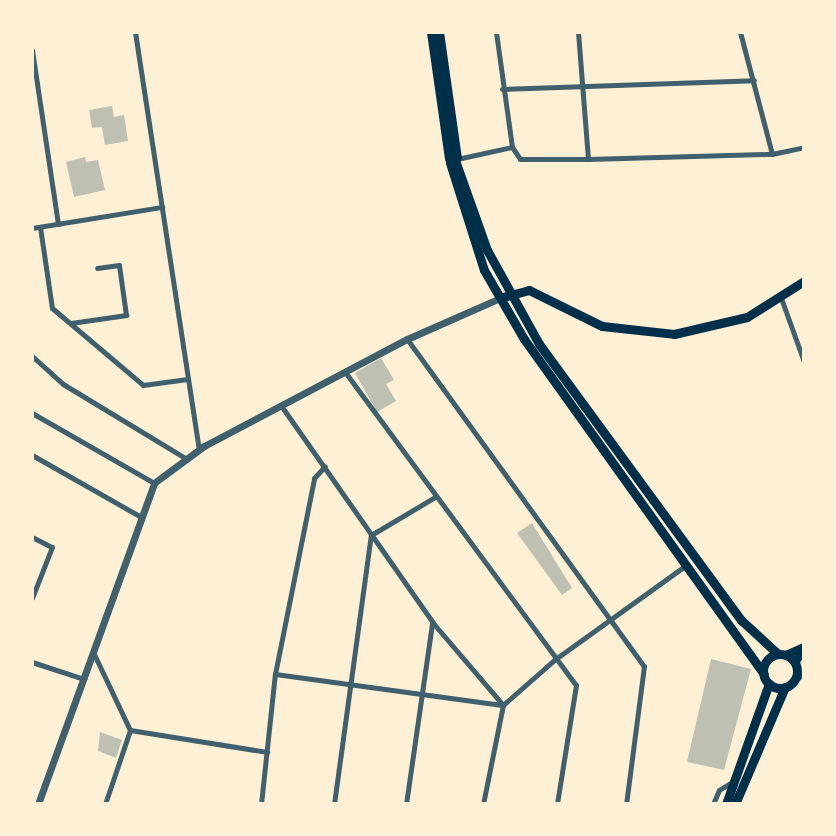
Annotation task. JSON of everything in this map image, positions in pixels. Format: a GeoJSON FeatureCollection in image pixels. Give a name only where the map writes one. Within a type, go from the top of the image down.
{"type":"FeatureCollection","features":[{"type":"Feature","properties":{"kind":"main road"},"geometry":{"type":"LineString","coordinates":[[431,32],[454,160],[504,297],[766,678],[789,684]]}},
{"type":"Feature","properties":{"kind":"main road"},"geometry":{"type":"LineString","coordinates":[[439,32],[454,160]]}},
{"type":"Feature","properties":{"kind":"main road"},"geometry":{"type":"LineString","coordinates":[[504,297],[535,291],[589,321],[650,334],[717,327],[781,298],[804,281]]}},
{"type":"Feature","properties":{"kind":"main road"},"geometry":{"type":"LineString","coordinates":[[504,297],[750,632],[798,664]]}},
{"type":"Feature","properties":{"kind":"main road"},"geometry":{"type":"LineString","coordinates":[[726,804],[766,678],[767,661],[804,648]]}},
{"type":"Feature","properties":{"kind":"main road"},"geometry":{"type":"LineString","coordinates":[[735,804],[804,648]]}},
{"type":"Feature","properties":{"kind":"street"},"geometry":{"type":"LineString","coordinates":[[135,32],[199,449]]}},
{"type":"Feature","properties":{"kind":"street"},"geometry":{"type":"LineString","coordinates":[[496,32],[512,147],[520,159],[772,154],[804,147]]}},
{"type":"Feature","properties":{"kind":"street"},"geometry":{"type":"LineString","coordinates":[[578,32],[588,159]]}},
{"type":"Feature","properties":{"kind":"street"},"geometry":{"type":"LineString","coordinates":[[740,32],[772,154]]}},
{"type":"Feature","properties":{"kind":"street"},"geometry":{"type":"LineString","coordinates":[[32,50],[58,224]]}},
{"type":"Feature","properties":{"kind":"street"},"geometry":{"type":"LineString","coordinates":[[502,89],[754,80]]}},
{"type":"Feature","properties":{"kind":"street"},"geometry":{"type":"LineString","coordinates":[[454,160],[512,147]]}},
{"type":"Feature","properties":{"kind":"street"},"geometry":{"type":"LineString","coordinates":[[32,228],[162,207]]}},
{"type":"Feature","properties":{"kind":"street"},"geometry":{"type":"LineString","coordinates":[[40,227],[52,308],[143,385],[188,379]]}},
{"type":"Feature","properties":{"kind":"street"},"geometry":{"type":"LineString","coordinates":[[70,323],[126,315],[119,265],[97,268]]}},
{"type":"Feature","properties":{"kind":"street"},"geometry":{"type":"LineString","coordinates":[[38,804],[154,483],[199,449],[407,339],[504,297]]}},
{"type":"Feature","properties":{"kind":"street"},"geometry":{"type":"LineString","coordinates":[[781,298],[804,362]]}},
{"type":"Feature","properties":{"kind":"street"},"geometry":{"type":"LineString","coordinates":[[407,339],[612,617],[644,666],[626,804]]}},
{"type":"Feature","properties":{"kind":"street"},"geometry":{"type":"LineString","coordinates":[[32,356],[63,384],[185,458]]}},
{"type":"Feature","properties":{"kind":"street"},"geometry":{"type":"LineString","coordinates":[[345,372],[554,660],[576,685],[557,804]]}},
{"type":"Feature","properties":{"kind":"street"},"geometry":{"type":"LineString","coordinates":[[282,407],[433,623],[503,705]]}},
{"type":"Feature","properties":{"kind":"street"},"geometry":{"type":"LineString","coordinates":[[32,413],[154,483]]}},
{"type":"Feature","properties":{"kind":"street"},"geometry":{"type":"LineString","coordinates":[[32,455],[142,517]]}},
{"type":"Feature","properties":{"kind":"street"},"geometry":{"type":"LineString","coordinates":[[261,804],[275,674],[314,478],[325,466]]}},
{"type":"Feature","properties":{"kind":"street"},"geometry":{"type":"LineString","coordinates":[[371,535],[435,497]]}},
{"type":"Feature","properties":{"kind":"street"},"geometry":{"type":"LineString","coordinates":[[334,804],[371,535]]}},
{"type":"Feature","properties":{"kind":"street"},"geometry":{"type":"LineString","coordinates":[[32,537],[52,547],[32,598]]}},
{"type":"Feature","properties":{"kind":"street"},"geometry":{"type":"LineString","coordinates":[[483,804],[503,705],[554,660],[687,564]]}},
{"type":"Feature","properties":{"kind":"street"},"geometry":{"type":"LineString","coordinates":[[406,804],[419,692],[433,623]]}},
{"type":"Feature","properties":{"kind":"street"},"geometry":{"type":"LineString","coordinates":[[94,654],[130,730],[105,804]]}},
{"type":"Feature","properties":{"kind":"street"},"geometry":{"type":"LineString","coordinates":[[32,662],[85,680]]}},
{"type":"Feature","properties":{"kind":"street"},"geometry":{"type":"LineString","coordinates":[[275,674],[503,705]]}},
{"type":"Feature","properties":{"kind":"street"},"geometry":{"type":"LineString","coordinates":[[789,684],[804,674]]}},
{"type":"Feature","properties":{"kind":"street"},"geometry":{"type":"LineString","coordinates":[[130,730],[267,752]]}},
{"type":"Feature","properties":{"kind":"street"},"geometry":{"type":"LineString","coordinates":[[713,804],[719,790],[734,781]]}},
{"type":"Feature","properties":{"kind":"building"},"geometry":{"type":"Polygon","coordinates":[[[112,106],[114,117],[124,115],[128,141],[105,145],[102,127],[92,128],[89,110],[112,106]]]}},
{"type":"Feature","properties":{"kind":"building"},"geometry":{"type":"Polygon","coordinates":[[[85,157],[86,162],[98,160],[105,190],[74,197],[66,162],[85,157]]]}},
{"type":"Feature","properties":{"kind":"building"},"geometry":{"type":"Polygon","coordinates":[[[381,358],[394,380],[386,384],[396,401],[377,412],[355,373],[381,358]]]}},
{"type":"Feature","properties":{"kind":"building"},"geometry":{"type":"Polygon","coordinates":[[[532,523],[572,588],[562,595],[517,533],[532,523]]]}},
{"type":"Feature","properties":{"kind":"building"},"geometry":{"type":"Polygon","coordinates":[[[711,659],[751,669],[724,770],[687,762],[711,659]]]}},
{"type":"Feature","properties":{"kind":"building"},"geometry":{"type":"Polygon","coordinates":[[[100,732],[122,740],[116,758],[98,751],[100,732]]]}}]}
